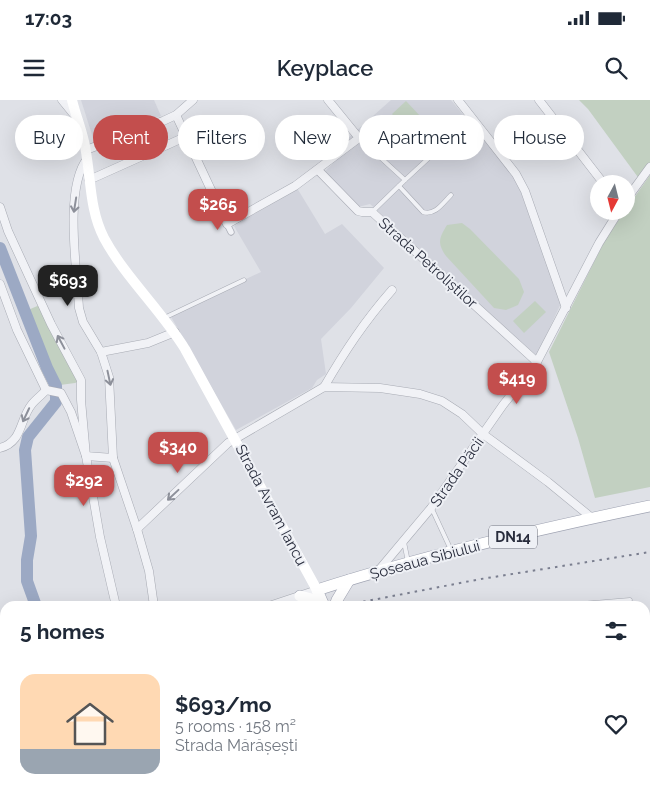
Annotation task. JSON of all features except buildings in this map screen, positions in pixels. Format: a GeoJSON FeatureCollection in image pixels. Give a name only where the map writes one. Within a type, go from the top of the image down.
{"type":"FeatureCollection","features":[{"type":"Feature","properties":{"kind":"main road","name":"Strada Avram Iancu"},"geometry":{"type":"LineString","coordinates":[[72,100],[76,115]]}},
{"type":"Feature","properties":{"kind":"main road","name":"Strada Avram Iancu"},"geometry":{"type":"LineString","coordinates":[[83,142],[93,205],[103,237],[118,261],[175,332],[317,590]]}},
{"type":"Feature","properties":{"kind":"main road","name":"Șoseaua Sibiului"},"geometry":{"type":"LineString","coordinates":[[317,590],[452,552],[650,506]]}},
{"type":"Feature","properties":{"kind":"main road"},"geometry":{"type":"LineString","coordinates":[[337,601],[349,580]]}},
{"type":"Feature","properties":{"kind":"main road"},"geometry":{"type":"LineString","coordinates":[[317,590],[322,601]]}},
{"type":"Feature","properties":{"kind":"main road"},"geometry":{"type":"LineString","coordinates":[[300,596],[317,601]]}},
{"type":"Feature","properties":{"kind":"street"},"geometry":{"type":"LineString","coordinates":[[62,100],[74,115]]}},
{"type":"Feature","properties":{"kind":"street"},"geometry":{"type":"LineString","coordinates":[[153,601],[149,571],[113,458],[110,377],[101,352],[83,322],[79,308],[73,218],[80,167],[86,154],[176,115],[193,100]]}},
{"type":"Feature","properties":{"kind":"street"},"geometry":{"type":"LineString","coordinates":[[227,224],[295,186],[359,138],[328,100]]}},
{"type":"Feature","properties":{"kind":"street"},"geometry":{"type":"LineString","coordinates":[[458,100],[516,174],[525,191],[566,308]]}},
{"type":"Feature","properties":{"kind":"street"},"geometry":{"type":"LineString","coordinates":[[539,100],[597,175]]}},
{"type":"Feature","properties":{"kind":"street"},"geometry":{"type":"LineString","coordinates":[[176,115],[178,120]]}},
{"type":"Feature","properties":{"kind":"street"},"geometry":{"type":"LineString","coordinates":[[89,180],[178,140]]}},
{"type":"Feature","properties":{"kind":"street"},"geometry":{"type":"LineString","coordinates":[[196,160],[231,232]]}},
{"type":"Feature","properties":{"kind":"street"},"geometry":{"type":"LineString","coordinates":[[635,188],[650,167]]}},
{"type":"Feature","properties":{"kind":"street","name":"Strada Petroliștilor"},"geometry":{"type":"LineString","coordinates":[[318,170],[358,211],[372,212],[537,362]]}},
{"type":"Feature","properties":{"kind":"street"},"geometry":{"type":"LineString","coordinates":[[0,207],[8,231],[51,324],[81,380],[80,400],[86,456],[100,537],[115,601]]}},
{"type":"Feature","properties":{"kind":"street","name":"Strada Păcii"},"geometry":{"type":"LineString","coordinates":[[377,572],[431,508],[503,404],[537,362],[614,220]]}},
{"type":"Feature","properties":{"kind":"street"},"geometry":{"type":"LineString","coordinates":[[0,284],[17,330],[48,391]]}},
{"type":"Feature","properties":{"kind":"street"},"geometry":{"type":"LineString","coordinates":[[137,529],[235,438],[324,387],[347,347],[392,290]]}},
{"type":"Feature","properties":{"kind":"street"},"geometry":{"type":"LineString","coordinates":[[101,352],[139,345],[175,332]]}},
{"type":"Feature","properties":{"kind":"street"},"geometry":{"type":"LineString","coordinates":[[324,387],[380,388],[431,397],[442,401],[457,410],[483,434],[548,482],[592,518]]}},
{"type":"Feature","properties":{"kind":"street"},"geometry":{"type":"LineString","coordinates":[[0,448],[12,443],[31,404],[48,391],[61,393],[71,412],[86,456]]}},
{"type":"Feature","properties":{"kind":"street"},"geometry":{"type":"LineString","coordinates":[[86,456],[113,458]]}},
{"type":"Feature","properties":{"kind":"street"},"geometry":{"type":"LineString","coordinates":[[284,601],[317,590]]}},
{"type":"Feature","properties":{"kind":"lane"},"geometry":{"type":"LineString","coordinates":[[383,160],[405,180]]}},
{"type":"Feature","properties":{"kind":"lane"},"geometry":{"type":"LineString","coordinates":[[372,212],[427,160]]}},
{"type":"Feature","properties":{"kind":"lane"},"geometry":{"type":"LineString","coordinates":[[399,186],[423,212],[428,213],[435,211],[451,195]]}},
{"type":"Feature","properties":{"kind":"lane"},"geometry":{"type":"LineString","coordinates":[[164,318],[244,280]]}},
{"type":"Feature","properties":{"kind":"lane"},"geometry":{"type":"LineString","coordinates":[[431,508],[452,552]]}},
{"type":"Feature","properties":{"kind":"lane"},"geometry":{"type":"LineString","coordinates":[[404,542],[408,564]]}},
{"type":"Feature","properties":{"kind":"lane"},"geometry":{"type":"LineString","coordinates":[[618,601],[630,600]]}},
{"type":"Feature","properties":{"kind":"shaded area"},"geometry":{"type":"Polygon","coordinates":[[[81,100],[154,100],[161,115],[93,115],[93,138],[81,100]]]}},
{"type":"Feature","properties":{"kind":"shaded area"},"geometry":{"type":"Polygon","coordinates":[[[391,100],[451,100],[463,115],[374,115],[391,100]]]}},
{"type":"Feature","properties":{"kind":"shaded area"},"geometry":{"type":"Polygon","coordinates":[[[359,128],[359,160],[484,160],[484,140],[494,152],[494,160],[500,160],[516,179],[561,303],[537,356],[370,204],[354,208],[325,171],[336,160],[349,160],[349,148],[351,146],[349,137],[359,128]]]}},
{"type":"Feature","properties":{"kind":"shaded area"},"geometry":{"type":"Polygon","coordinates":[[[297,188],[325,234],[342,224],[384,268],[351,308],[321,339],[326,374],[317,380],[312,388],[236,430],[170,315],[261,272],[234,226],[297,188]]]}},
{"type":"Feature","properties":{"kind":"green space"},"geometry":{"type":"Polygon","coordinates":[[[579,100],[650,100],[650,167],[640,180],[588,109],[579,100]]]}},
{"type":"Feature","properties":{"kind":"green space"},"geometry":{"type":"Polygon","coordinates":[[[406,101],[419,115],[393,115],[406,101]]]}},
{"type":"Feature","properties":{"kind":"green space"},"geometry":{"type":"Polygon","coordinates":[[[650,175],[650,487],[595,498],[578,438],[549,352],[606,238],[619,220],[635,220],[635,196],[650,175]]]}},
{"type":"Feature","properties":{"kind":"green space"},"geometry":{"type":"Polygon","coordinates":[[[462,223],[519,279],[524,292],[518,305],[506,310],[494,308],[446,256],[440,244],[442,234],[447,225],[462,223]]]}},
{"type":"Feature","properties":{"kind":"green space"},"geometry":{"type":"Polygon","coordinates":[[[535,301],[546,312],[524,333],[513,321],[535,301]]]}},
{"type":"Feature","properties":{"kind":"green space"},"geometry":{"type":"Polygon","coordinates":[[[42,304],[81,380],[75,383],[60,385],[47,364],[28,310],[42,304]]]}},
{"type":"Feature","properties":{"kind":"waterway"},"geometry":{"type":"LineString","coordinates":[[0,248],[47,368],[56,386],[56,402],[28,437],[25,450],[31,536],[27,560],[27,581],[34,601]]}},
{"type":"Feature","properties":{"kind":"railway"},"geometry":{"type":"LineString","coordinates":[[367,601],[481,579],[650,552]]}}]}
